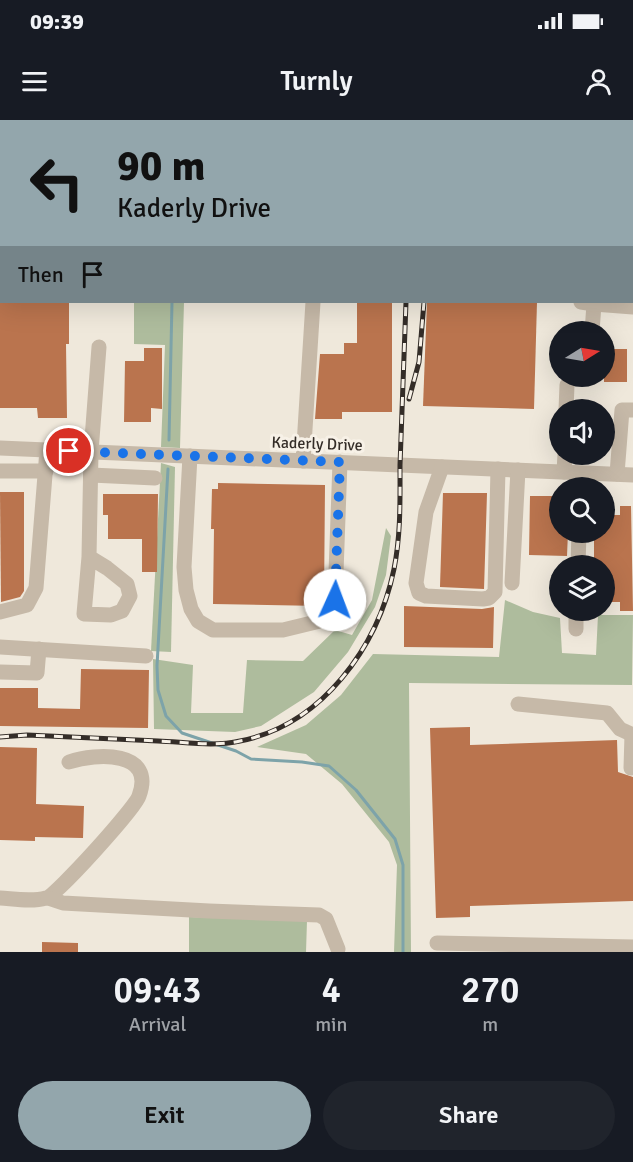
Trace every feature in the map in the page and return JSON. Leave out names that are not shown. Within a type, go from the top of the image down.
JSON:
[{"type":"street","points":[[303,461],[313,303]]},
{"type":"street","points":[[590,321],[588,303],[633,307]]},
{"type":"street","points":[[88,557],[91,452],[99,347]]},
{"type":"street","points":[[617,474],[622,410],[633,410]]},
{"type":"street","name":"Kaderly Drive","points":[[0,448],[564,472],[574,477]]},
{"type":"street","points":[[0,612],[27,605],[36,588],[47,450]]},
{"type":"street","points":[[190,456],[184,567],[186,590],[191,609],[198,621],[213,630],[284,630],[320,621],[329,613],[335,600],[340,462]]},
{"type":"street","points":[[564,465],[564,472]]},
{"type":"street","points":[[442,466],[426,512],[416,583],[419,593],[426,596],[483,599],[489,598],[495,592],[498,469]]},
{"type":"street","points":[[512,583],[518,470]]},
{"type":"street","points":[[0,471],[45,471]]},
{"type":"street","name":"Kaderly Drive","points":[[598,477],[617,474],[633,475]]},
{"type":"street","points":[[91,475],[155,478]]},
{"type":"street","points":[[576,621],[576,628]]},
{"type":"street","points":[[0,647],[146,656]]},
{"type":"street","points":[[0,672],[37,674],[39,649]]},
{"type":"street","points":[[518,704],[607,713],[620,729],[632,735],[631,768]]},
{"type":"street","points":[[48,898],[63,885],[139,797],[142,778],[136,765],[125,759],[94,756],[69,762]]},
{"type":"street","points":[[0,898],[28,900],[48,898],[63,903],[319,915],[326,919],[338,949]]},
{"type":"street","points":[[437,943],[633,947]]},
{"type":"green space","points":[[134,303],[184,303],[180,448],[161,447],[165,345],[134,344]]},
{"type":"green space","points":[[161,463],[175,467],[171,652],[151,651]]},
{"type":"green space","points":[[386,528],[391,536],[386,575],[375,607],[348,652],[314,692],[261,726],[235,732],[154,729],[153,659],[193,665],[191,713],[243,713],[247,660],[303,661],[335,630],[352,635],[372,600]]},
{"type":"green space","points":[[505,600],[533,612],[549,616],[549,621],[560,621],[562,653],[596,655],[598,621],[615,621],[615,615],[633,615],[632,685],[409,683],[411,952],[394,952],[397,865],[389,842],[342,784],[306,754],[257,747],[306,725],[341,695],[373,654],[499,657]]},
{"type":"green space","points":[[189,917],[307,921],[306,952],[189,952]]},
{"type":"building","points":[[0,303],[69,303],[69,344],[66,344],[67,418],[38,418],[37,408],[0,408]]},
{"type":"building","points":[[357,303],[392,303],[392,412],[342,412],[342,419],[315,419],[320,354],[344,354],[344,343],[357,343]]},
{"type":"building","points":[[427,303],[537,303],[534,409],[423,406]]},
{"type":"building","points":[[144,348],[162,348],[162,409],[151,408],[151,422],[124,422],[125,361],[144,361]]},
{"type":"building","points":[[615,349],[627,349],[627,382],[615,382]]},
{"type":"building","points":[[218,483],[325,485],[324,601],[321,606],[213,604],[212,489],[218,489]]},
{"type":"building","points":[[0,492],[24,492],[24,591],[20,597],[1,602]]},
{"type":"building","points":[[443,493],[487,493],[484,589],[440,587]]},
{"type":"building","points":[[103,494],[158,494],[157,572],[142,572],[142,539],[108,539],[108,515],[103,515]]},
{"type":"building","points":[[530,496],[549,496],[549,543],[568,543],[567,555],[529,555]]},
{"type":"building","points":[[620,506],[631,506],[633,611],[620,611],[620,602],[615,602],[615,555],[594,555],[594,543],[615,543],[615,515],[620,515]]},
{"type":"building","points":[[404,606],[482,609],[494,607],[493,648],[404,647]]},
{"type":"building","points":[[81,669],[149,670],[148,728],[0,726],[0,688],[38,688],[38,708],[80,709]]},
{"type":"building","points":[[470,727],[470,745],[617,740],[618,772],[633,777],[633,901],[470,906],[470,917],[436,918],[430,728]]},
{"type":"building","points":[[0,747],[37,748],[36,804],[84,806],[83,838],[35,837],[35,841],[0,840]]},
{"type":"building","points":[[42,942],[78,943],[78,952],[42,952]]},
{"type":"waterway","points":[[169,440],[172,303]]},
{"type":"waterway","points":[[168,469],[157,666],[158,690],[166,716],[182,733],[236,751],[251,759],[329,766],[356,790],[395,839],[403,865],[403,952]]},
{"type":"railway","points":[[0,737],[27,735],[199,744],[230,743],[270,732],[296,718],[321,700],[342,678],[375,627],[394,569],[400,517],[406,303]]},
{"type":"railway","points":[[409,399],[419,362],[424,303]]},
{"type":"route","points":[[69,451],[340,462],[335,600]]}]
